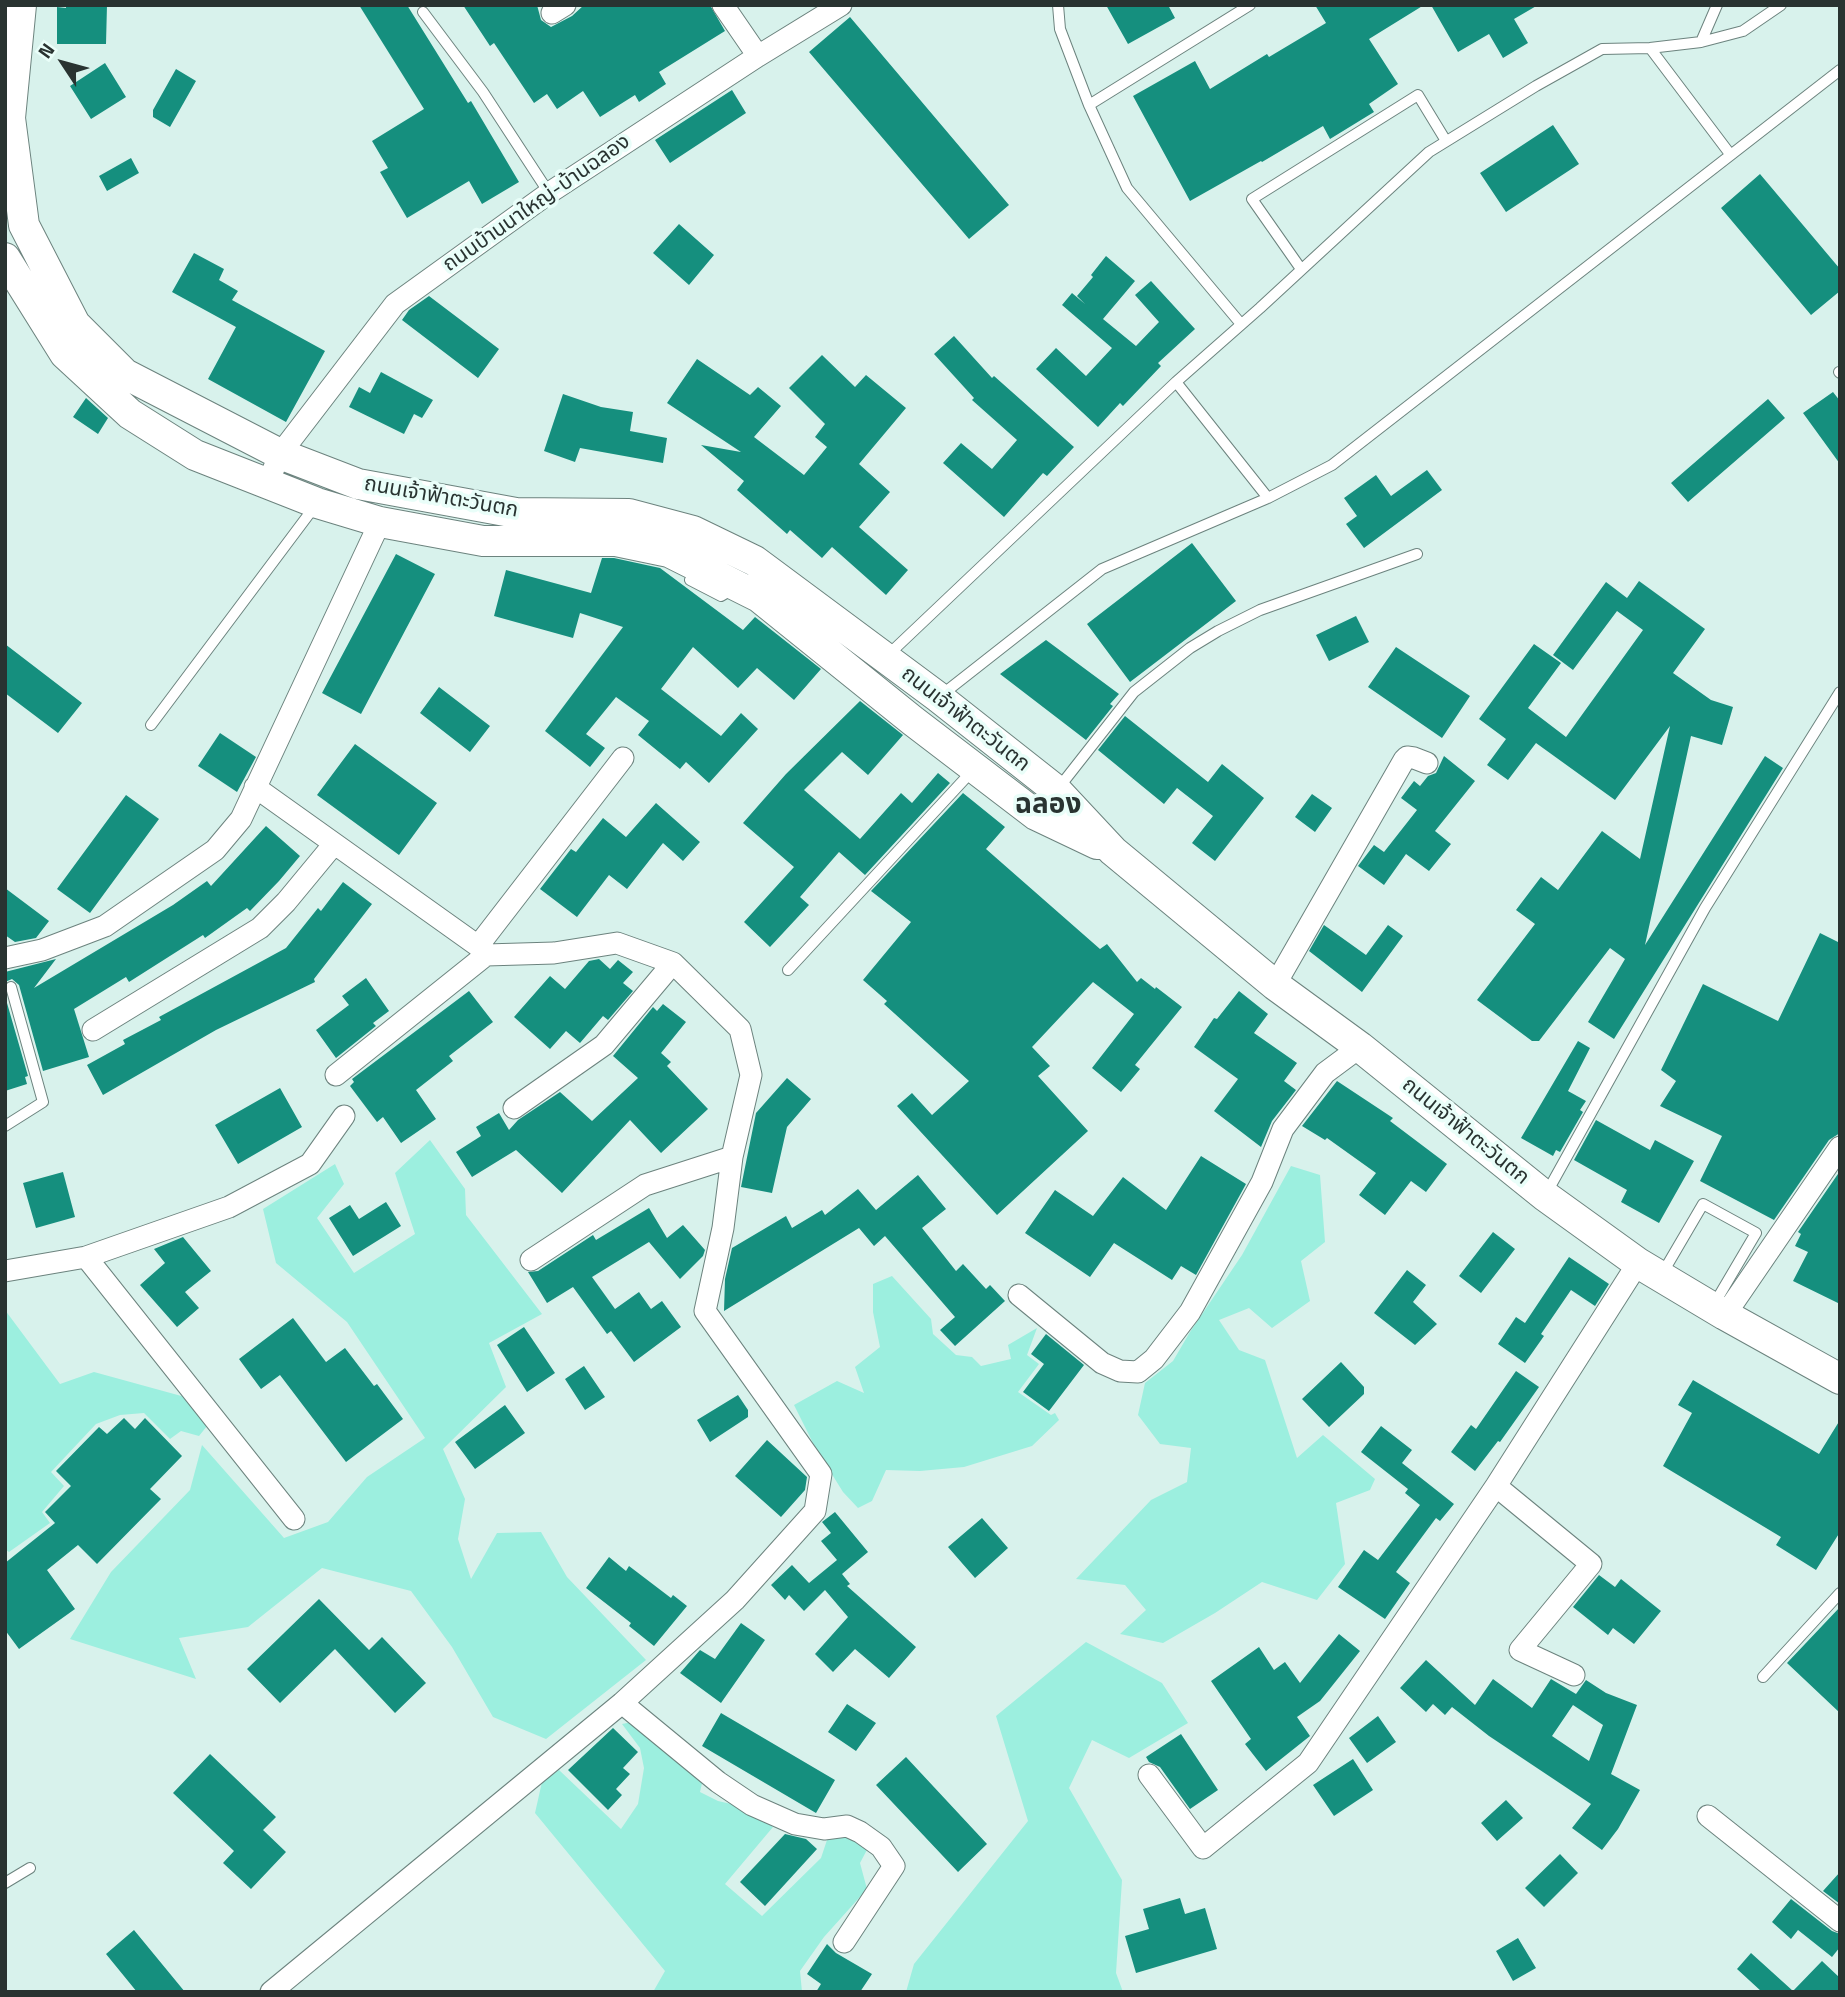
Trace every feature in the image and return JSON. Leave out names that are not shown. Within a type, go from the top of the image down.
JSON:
[{"type":"main road","name":"ถนนเจ้าฟ้าตะวันตก","points":[[21,5],[10,118],[24,225],[75,324],[125,374],[280,454],[358,484],[516,513],[629,514],[693,531],[755,561],[938,697],[1056,790],[1113,851],[1275,985],[1360,1047],[1545,1196],[1649,1270],[1840,1379]]},
{"type":"main road","name":"ถนนเจ้าฟ้าตะวันตก","points":[[5,258],[65,355],[130,414],[195,456],[317,503],[380,522],[483,541],[617,541],[669,552],[760,597],[1036,815],[1113,851]]},
{"type":"main road","points":[[863,679],[885,658]]},
{"type":"main road","points":[[914,721],[938,697]]},
{"type":"street","points":[[723,5],[758,55]]},
{"type":"street","name":"ถนนบ้านนาใหญ่-บ้านฉลอง","points":[[268,482],[280,454],[395,303],[549,193],[832,7]]},
{"type":"street","points":[[5,958],[42,950],[105,926],[215,850],[241,819],[380,522]]},
{"type":"street","points":[[1275,985],[1404,760],[1407,757],[1414,758],[1427,764]]},
{"type":"street","points":[[336,1075],[482,951],[623,758]]},
{"type":"street","points":[[255,787],[482,951],[554,953],[617,943],[673,963],[740,1028],[751,1075],[732,1157],[723,1228],[705,1311],[821,1474],[815,1511],[735,1600],[622,1703],[271,1992]]},
{"type":"street","points":[[93,1030],[260,928],[286,902],[334,844]]},
{"type":"street","points":[[514,1108],[604,1045],[673,963]]},
{"type":"street","points":[[1019,1295],[1102,1363],[1120,1371],[1138,1372],[1154,1359],[1190,1312],[1262,1182],[1283,1129],[1325,1073],[1360,1047]]},
{"type":"street","points":[[5,1270],[86,1257],[229,1207],[310,1164],[344,1116]]},
{"type":"street","points":[[1718,1311],[1840,1147]]},
{"type":"street","points":[[531,1260],[645,1185],[732,1157]]},
{"type":"street","points":[[86,1257],[293,1519]]},
{"type":"street","points":[[1149,1775],[1203,1848],[1308,1763],[1496,1486],[1649,1270]]},
{"type":"street","points":[[1496,1486],[1591,1564],[1520,1650],[1574,1675]]},
{"type":"street","points":[[622,1703],[718,1782],[752,1805],[795,1824],[824,1829],[847,1826],[881,1847],[894,1866],[844,1942]]},
{"type":"street","points":[[1708,1816],[1840,1921]]},
{"type":"lane","points":[[1058,5],[1060,29],[1089,105],[1126,188],[1241,324]]},
{"type":"lane","points":[[1089,105],[1250,5]]},
{"type":"lane","points":[[1702,42],[1717,5]]},
{"type":"lane","points":[[885,658],[1176,382],[1429,152],[1602,49],[1650,48],[1702,42],[1743,31],[1781,5]]},
{"type":"lane","points":[[423,12],[482,92],[549,193]]},
{"type":"lane","points":[[1650,48],[1730,154]]},
{"type":"lane","points":[[938,697],[1102,569],[1268,498],[1332,465],[1840,70]]},
{"type":"lane","points":[[1301,269],[1252,199],[1419,95],[1446,141]]},
{"type":"lane","points":[[1176,382],[1268,498]]},
{"type":"lane","points":[[150,725],[317,503]]},
{"type":"lane","points":[[1056,790],[1134,692],[1191,648],[1260,610],[1417,554]]},
{"type":"lane","points":[[690,580],[721,596],[739,586]]},
{"type":"lane","points":[[1545,1196],[1705,908],[1840,692]]},
{"type":"lane","points":[[788,970],[975,768]]},
{"type":"lane","points":[[5,1126],[43,1102],[11,987]]},
{"type":"lane","points":[[1649,1270],[1703,1204],[1756,1234],[1718,1311]]},
{"type":"lane","points":[[1763,1676],[1840,1594]]},
{"type":"lane","points":[[5,1883],[30,1868]]},
{"type":"green space","points":[[430,1140],[465,1189],[466,1215],[542,1314],[489,1343],[506,1387],[443,1449],[465,1499],[458,1539],[471,1579],[497,1533],[541,1532],[567,1577],[646,1660],[546,1739],[493,1717],[452,1647],[411,1591],[322,1568],[248,1627],[179,1638],[196,1679],[70,1639],[111,1572],[190,1490],[202,1445],[284,1538],[328,1522],[367,1477],[425,1438],[347,1322],[276,1263],[263,1209],[335,1164],[344,1184],[317,1218],[354,1273],[415,1234],[395,1173]]},
{"type":"green space","points":[[1291,1166],[1320,1175],[1325,1242],[1301,1261],[1310,1301],[1272,1328],[1249,1308],[1219,1320],[1239,1350],[1265,1360],[1297,1458],[1323,1435],[1375,1479],[1370,1490],[1336,1503],[1345,1564],[1317,1600],[1262,1582],[1163,1643],[1120,1634],[1146,1610],[1125,1585],[1076,1579],[1151,1500],[1187,1482],[1191,1448],[1160,1444],[1138,1415],[1145,1383],[1173,1361],[1242,1255]]},
{"type":"green space","points":[[892,1276],[931,1319],[933,1334],[956,1355],[972,1357],[981,1366],[1011,1359],[1008,1345],[1037,1328],[1027,1355],[1039,1364],[1018,1392],[1051,1415],[1055,1413],[1059,1420],[1032,1446],[964,1467],[920,1471],[886,1470],[872,1501],[858,1508],[843,1492],[815,1447],[794,1405],[837,1381],[864,1393],[855,1367],[880,1347],[873,1312],[873,1284]]},
{"type":"green space","points":[[5,1310],[60,1384],[94,1372],[185,1397],[207,1426],[199,1436],[181,1431],[170,1439],[144,1413],[120,1415],[96,1424],[51,1472],[64,1486],[42,1512],[50,1523],[9,1552],[5,1549]]},
{"type":"green space","points":[[1086,1642],[1162,1683],[1188,1723],[1129,1758],[1092,1740],[1069,1788],[1122,1880],[1116,1973],[1123,1992],[906,1992],[914,1964],[1028,1821],[996,1716]]},
{"type":"green space","points":[[632,1722],[703,1779],[700,1792],[718,1801],[740,1806],[773,1827],[725,1884],[762,1916],[821,1858],[827,1840],[844,1835],[869,1846],[860,1863],[867,1889],[824,1937],[800,1971],[802,1992],[653,1992],[665,1971],[535,1813],[542,1782],[559,1770],[621,1829],[638,1804],[644,1768],[640,1748],[622,1724]]},
{"type":"building","points":[[66,5],[107,5],[106,44],[57,44],[57,7],[66,8]]},
{"type":"building","points":[[359,5],[407,5],[468,103],[471,101],[519,182],[482,204],[469,181],[407,218],[380,172],[388,168],[372,141],[424,109]]},
{"type":"building","points":[[463,5],[537,5],[541,20],[551,27],[572,16],[584,5],[710,5],[725,31],[659,72],[666,84],[639,102],[635,95],[600,117],[583,91],[557,109],[547,94],[534,103],[494,43],[490,46]]},
{"type":"building","points":[[1106,5],[1168,5],[1175,18],[1128,44]]},
{"type":"building","points":[[1315,5],[1424,5],[1369,39],[1398,84],[1369,104],[1374,112],[1330,139],[1323,126],[1190,201],[1133,96],[1195,61],[1210,89],[1267,54],[1269,57],[1326,23]]},
{"type":"building","points":[[1431,5],[1538,5],[1514,19],[1528,43],[1503,58],[1489,34],[1458,52]]},
{"type":"building","points":[[850,17],[1009,205],[969,239],[809,52]]},
{"type":"building","points":[[105,63],[126,97],[91,119],[70,86]]},
{"type":"building","points":[[176,69],[196,81],[170,127],[153,117],[153,110]]},
{"type":"building","points":[[732,90],[746,113],[670,163],[655,140]]},
{"type":"building","points":[[1553,125],[1579,164],[1506,212],[1480,173]]},
{"type":"building","points":[[131,158],[139,173],[107,191],[99,176]]},
{"type":"building","points":[[1760,174],[1840,269],[1840,291],[1811,315],[1721,208]]},
{"type":"building","points":[[679,224],[714,255],[689,285],[653,253]]},
{"type":"building","points":[[194,253],[224,269],[219,280],[238,291],[232,300],[325,351],[286,422],[208,379],[236,327],[172,292]]},
{"type":"building","points":[[1106,256],[1135,281],[1103,319],[1136,346],[1159,322],[1135,295],[1151,281],[1195,329],[1158,363],[1161,366],[1123,406],[1120,403],[1098,427],[1036,369],[1056,348],[1086,376],[1112,348],[1062,305],[1072,293],[1085,304],[1077,296]]},
{"type":"building","points":[[429,296],[499,349],[478,378],[402,320],[409,310]]},
{"type":"building","points":[[954,336],[992,378],[994,376],[1074,447],[1047,476],[1043,473],[1004,517],[943,463],[961,443],[992,469],[1017,440],[972,400],[974,398],[934,354]]},
{"type":"building","points":[[822,355],[855,387],[866,375],[906,408],[859,464],[890,492],[859,527],[908,570],[886,595],[832,547],[822,558],[790,530],[787,534],[737,490],[744,481],[701,445],[741,452],[667,403],[697,359],[750,395],[758,387],[781,406],[754,437],[804,475],[827,447],[815,437],[825,424],[789,388]]},
{"type":"building","points":[[381,372],[433,400],[422,418],[414,414],[404,434],[349,407],[359,387],[370,393]]},
{"type":"building","points":[[1833,392],[1840,401],[1840,464],[1803,413]]},
{"type":"building","points":[[563,394],[601,407],[633,412],[630,431],[667,438],[663,463],[580,448],[575,462],[544,451]]},
{"type":"building","points":[[86,398],[108,418],[98,434],[73,417]]},
{"type":"building","points":[[1768,399],[1785,418],[1688,502],[1671,483]]},
{"type":"building","points":[[1427,470],[1442,490],[1364,548],[1346,524],[1357,516],[1344,498],[1376,475],[1391,496]]},
{"type":"building","points":[[1192,543],[1236,601],[1130,682],[1087,624]]},
{"type":"building","points":[[396,554],[435,574],[361,714],[322,693]]},
{"type":"building","points":[[602,558],[660,568],[743,630],[755,617],[821,669],[794,700],[757,668],[738,688],[693,647],[661,689],[721,736],[741,713],[758,729],[709,783],[686,762],[680,769],[638,735],[649,721],[616,697],[586,734],[605,748],[590,767],[545,731],[623,627],[580,613],[573,638],[494,616],[506,570],[591,593]]},
{"type":"building","points":[[1639,581],[1705,629],[1673,673],[1711,700],[1733,707],[1722,745],[1691,736],[1645,945],[1765,756],[1783,768],[1614,1039],[1588,1022],[1625,959],[1610,948],[1539,1041],[1532,1041],[1477,1000],[1535,924],[1516,910],[1541,877],[1558,890],[1602,831],[1640,859],[1670,726],[1615,800],[1536,743],[1508,780],[1487,765],[1506,739],[1479,719],[1534,644],[1561,663],[1528,708],[1566,737],[1643,630],[1617,611],[1573,670],[1553,655],[1606,582],[1627,598]]},
{"type":"building","points":[[1356,616],[1369,642],[1329,661],[1316,635]]},
{"type":"building","points":[[1046,640],[1119,694],[1110,704],[1113,706],[1086,740],[1000,674]]},
{"type":"building","points":[[5,644],[82,703],[58,733],[5,693]]},
{"type":"building","points":[[1396,647],[1470,696],[1442,738],[1368,687]]},
{"type":"building","points":[[439,687],[490,726],[470,752],[420,713]]},
{"type":"building","points":[[860,701],[903,735],[868,775],[842,752],[804,790],[860,839],[901,793],[912,803],[938,773],[950,783],[865,875],[839,852],[800,897],[809,905],[770,947],[744,922],[794,867],[743,823],[786,774]]},
{"type":"building","points":[[1125,716],[1208,782],[1222,764],[1264,798],[1215,861],[1192,843],[1213,816],[1177,788],[1164,804],[1098,750]]},
{"type":"building","points":[[220,733],[256,757],[237,792],[198,766]]},
{"type":"building","points":[[355,744],[437,803],[399,855],[317,795]]},
{"type":"building","points":[[1444,756],[1475,781],[1435,831],[1451,844],[1429,871],[1406,854],[1384,885],[1358,866],[1374,845],[1384,852],[1417,810],[1401,798],[1414,781],[1420,786],[1428,776],[1436,773]]},
{"type":"building","points":[[963,793],[1005,827],[986,849],[1100,949],[1107,944],[1137,982],[1141,978],[1182,1007],[1135,1065],[1140,1069],[1121,1092],[1092,1068],[1134,1014],[1093,982],[1032,1047],[1050,1066],[1038,1076],[1088,1131],[997,1215],[897,1106],[912,1093],[932,1115],[969,1081],[884,1004],[887,1001],[863,980],[911,922],[871,891]]},
{"type":"building","points":[[1312,794],[1332,808],[1315,832],[1295,817]]},
{"type":"building","points":[[126,795],[159,819],[90,913],[57,889]]},
{"type":"building","points":[[656,803],[700,842],[683,861],[663,843],[627,889],[609,875],[577,917],[540,889],[571,849],[576,852],[603,818],[626,837]]},
{"type":"building","points":[[266,826],[300,856],[279,881],[250,911],[247,908],[205,938],[203,935],[129,982],[126,977],[74,1009],[89,1057],[43,1071],[19,985],[12,979],[5,982],[5,972],[56,959],[34,988],[173,905],[207,881],[211,886]]},
{"type":"building","points":[[343,882],[372,904],[314,979],[315,982],[216,1030],[103,1095],[87,1065],[125,1044],[123,1040],[161,1020],[159,1017],[286,948],[318,908],[321,911]]},
{"type":"building","points":[[5,888],[49,921],[36,938],[15,942],[5,935]]},
{"type":"building","points":[[1324,925],[1366,955],[1388,925],[1403,936],[1362,992],[1309,951]]},
{"type":"building","points":[[1820,933],[1840,943],[1840,1133],[1829,1140],[1774,1220],[1700,1181],[1722,1136],[1660,1106],[1676,1081],[1661,1070],[1703,984],[1778,1021]]},
{"type":"building","points":[[599,959],[610,969],[618,960],[633,972],[623,983],[633,991],[608,1020],[603,1016],[580,1043],[566,1031],[550,1049],[514,1017],[550,976],[565,989],[589,961]]},
{"type":"building","points":[[366,978],[389,1011],[373,1023],[376,1026],[336,1058],[316,1030],[349,1005],[342,996]]},
{"type":"building","points":[[469,991],[493,1022],[449,1056],[453,1061],[416,1090],[436,1119],[401,1143],[383,1117],[377,1122],[350,1086],[354,1082],[352,1079]]},
{"type":"building","points":[[1239,991],[1268,1014],[1254,1033],[1297,1063],[1284,1081],[1296,1090],[1272,1121],[1261,1147],[1214,1111],[1238,1079],[1194,1047],[1214,1018],[1217,1019]]},
{"type":"building","points":[[5,996],[28,1076],[25,1077],[27,1084],[5,1091]]},
{"type":"building","points":[[663,1004],[686,1022],[661,1053],[671,1062],[667,1066],[708,1109],[661,1153],[630,1120],[562,1193],[516,1150],[472,1177],[456,1152],[481,1136],[476,1127],[499,1113],[509,1130],[518,1120],[560,1092],[592,1121],[638,1078],[613,1056],[653,1007],[657,1011]]},
{"type":"building","points":[[1578,1041],[1590,1048],[1568,1091],[1586,1101],[1580,1110],[1583,1112],[1560,1152],[1556,1150],[1553,1156],[1521,1138]]},
{"type":"building","points":[[787,1078],[811,1099],[787,1127],[772,1193],[741,1187],[756,1113]]},
{"type":"building","points":[[1337,1081],[1393,1118],[1390,1121],[1447,1164],[1426,1192],[1411,1181],[1385,1215],[1359,1195],[1376,1173],[1327,1138],[1325,1140],[1302,1126]]},
{"type":"building","points":[[280,1088],[302,1127],[238,1164],[215,1125]]},
{"type":"building","points":[[1596,1120],[1650,1150],[1655,1140],[1694,1161],[1659,1223],[1621,1202],[1627,1190],[1574,1160]]},
{"type":"building","points":[[1201,1156],[1246,1184],[1196,1275],[1181,1266],[1172,1280],[1114,1243],[1090,1277],[1025,1233],[1055,1190],[1093,1216],[1123,1177],[1166,1210]]},
{"type":"building","points":[[1840,1171],[1840,1304],[1793,1281],[1808,1252],[1795,1246],[1801,1234],[1798,1232]]},
{"type":"building","points":[[63,1172],[75,1217],[36,1228],[23,1183]]},
{"type":"building","points":[[918,1175],[946,1209],[922,1228],[956,1271],[963,1264],[986,1289],[990,1285],[1005,1301],[955,1346],[940,1330],[955,1317],[885,1236],[874,1246],[859,1228],[724,1311],[725,1279],[732,1248],[786,1216],[792,1228],[822,1210],[825,1215],[858,1189],[876,1210]]},
{"type":"building","points":[[386,1202],[401,1226],[353,1256],[329,1218],[350,1205],[359,1219]]},
{"type":"building","points":[[649,1208],[667,1238],[683,1225],[705,1250],[703,1256],[680,1279],[649,1242],[592,1277],[615,1309],[639,1292],[651,1309],[662,1301],[681,1327],[634,1362],[611,1331],[607,1334],[573,1287],[547,1303],[528,1272],[538,1271],[593,1235],[596,1240]]},
{"type":"building","points":[[1493,1232],[1515,1249],[1481,1293],[1459,1276]]},
{"type":"building","points":[[183,1237],[211,1271],[185,1292],[199,1308],[177,1327],[140,1285],[165,1263],[154,1249]]},
{"type":"building","points":[[1569,1257],[1609,1284],[1595,1306],[1571,1290],[1525,1363],[1498,1344],[1516,1317],[1525,1323]]},
{"type":"building","points":[[1407,1270],[1426,1285],[1413,1302],[1437,1324],[1415,1345],[1374,1313]]},
{"type":"building","points":[[293,1318],[326,1362],[345,1348],[403,1419],[346,1462],[280,1375],[261,1389],[239,1359]]},
{"type":"building","points":[[524,1327],[555,1373],[527,1392],[497,1345]]},
{"type":"building","points":[[1046,1334],[1084,1365],[1049,1411],[1023,1392],[1044,1364],[1031,1354]]},
{"type":"building","points":[[1341,1362],[1364,1387],[1364,1394],[1329,1427],[1302,1399]]},
{"type":"building","points":[[584,1366],[605,1397],[585,1410],[565,1379]]},
{"type":"building","points":[[1516,1371],[1539,1387],[1500,1442],[1498,1441],[1475,1471],[1451,1452],[1471,1425],[1476,1429]]},
{"type":"building","points":[[1693,1380],[1819,1454],[1840,1420],[1840,1532],[1816,1570],[1776,1545],[1781,1537],[1663,1466],[1692,1413],[1678,1405]]},
{"type":"building","points":[[738,1395],[748,1410],[748,1417],[710,1442],[697,1420]]},
{"type":"building","points":[[505,1405],[525,1433],[475,1469],[455,1442]]},
{"type":"building","points":[[124,1418],[135,1429],[145,1418],[182,1456],[150,1489],[161,1499],[97,1564],[78,1545],[47,1570],[75,1609],[19,1649],[5,1630],[5,1563],[55,1523],[45,1512],[71,1486],[56,1471],[99,1427],[107,1434]]},
{"type":"building","points":[[1381,1426],[1412,1450],[1402,1463],[1454,1504],[1440,1521],[1436,1518],[1396,1572],[1410,1583],[1385,1619],[1338,1587],[1364,1550],[1378,1560],[1420,1505],[1405,1493],[1408,1489],[1361,1452]]},
{"type":"building","points":[[767,1440],[807,1477],[805,1490],[781,1517],[735,1476]]},
{"type":"building","points":[[835,1512],[868,1552],[842,1574],[850,1584],[847,1586],[916,1647],[889,1678],[855,1649],[833,1672],[815,1654],[848,1617],[825,1590],[804,1611],[789,1595],[785,1600],[771,1585],[792,1565],[809,1583],[837,1560],[821,1541],[831,1533],[822,1522]]},
{"type":"building","points":[[982,1518],[1008,1548],[975,1578],[948,1547]]},
{"type":"building","points":[[609,1557],[626,1571],[629,1566],[671,1598],[673,1595],[687,1606],[654,1646],[629,1626],[631,1623],[586,1588]]},
{"type":"building","points":[[1599,1575],[1615,1587],[1621,1579],[1661,1611],[1634,1644],[1613,1628],[1608,1635],[1573,1607]]},
{"type":"building","points":[[319,1599],[369,1650],[382,1637],[426,1683],[395,1713],[335,1649],[280,1703],[247,1669]]},
{"type":"building","points":[[1840,1607],[1840,1713],[1787,1663]]},
{"type":"building","points":[[741,1623],[765,1640],[721,1703],[680,1673],[700,1650],[715,1659]]},
{"type":"building","points":[[1339,1634],[1360,1651],[1320,1701],[1297,1717],[1310,1736],[1266,1771],[1245,1744],[1251,1739],[1211,1681],[1259,1647],[1274,1670],[1285,1662],[1300,1683]]},
{"type":"building","points":[[1426,1660],[1475,1705],[1493,1679],[1532,1708],[1551,1679],[1576,1694],[1586,1680],[1606,1693],[1637,1705],[1611,1774],[1640,1790],[1618,1829],[1602,1850],[1572,1828],[1591,1804],[1489,1736],[1452,1707],[1445,1715],[1433,1704],[1426,1712],[1400,1688]],"holes":[[[1573,1705],[1603,1725],[1589,1761],[1552,1736]]]},
{"type":"building","points":[[847,1704],[876,1723],[856,1751],[828,1732]]},
{"type":"building","points":[[721,1713],[835,1780],[816,1813],[702,1746]]},
{"type":"building","points":[[1378,1716],[1396,1742],[1367,1763],[1349,1738]]},
{"type":"building","points":[[613,1728],[638,1752],[623,1768],[630,1774],[616,1789],[622,1795],[608,1810],[568,1770]]},
{"type":"building","points":[[1181,1734],[1218,1790],[1190,1809],[1160,1767],[1149,1762],[1146,1757]]},
{"type":"building","points":[[210,1754],[276,1817],[263,1830],[286,1852],[251,1889],[223,1863],[234,1851],[173,1793]]},
{"type":"building","points":[[906,1757],[987,1844],[958,1872],[876,1785]]},
{"type":"building","points":[[1353,1759],[1373,1790],[1334,1816],[1313,1785]]},
{"type":"building","points":[[1506,1800],[1523,1818],[1497,1841],[1481,1823]]},
{"type":"building","points":[[785,1834],[806,1839],[817,1849],[765,1906],[740,1882]]},
{"type":"building","points":[[1560,1854],[1578,1873],[1544,1907],[1525,1888]]},
{"type":"building","points":[[1840,1872],[1840,1904],[1823,1891]]},
{"type":"building","points":[[1180,1898],[1185,1914],[1205,1908],[1217,1949],[1136,1973],[1125,1936],[1149,1929],[1143,1909]]},
{"type":"building","points":[[1791,1899],[1832,1931],[1840,1934],[1840,1947],[1832,1957],[1798,1930],[1791,1939],[1772,1922]]},
{"type":"building","points":[[134,1930],[185,1992],[137,1992],[106,1954]]},
{"type":"building","points":[[1518,1938],[1536,1968],[1513,1981],[1496,1951]]},
{"type":"building","points":[[827,1944],[836,1953],[872,1974],[860,1992],[816,1992],[821,1984],[807,1974]]},
{"type":"building","points":[[1751,1953],[1793,1991],[1822,1961],[1840,1978],[1840,1992],[1762,1992],[1737,1969]]},
{"type":"district","name":"ฉลอง","points":[[1048,806]]}]
